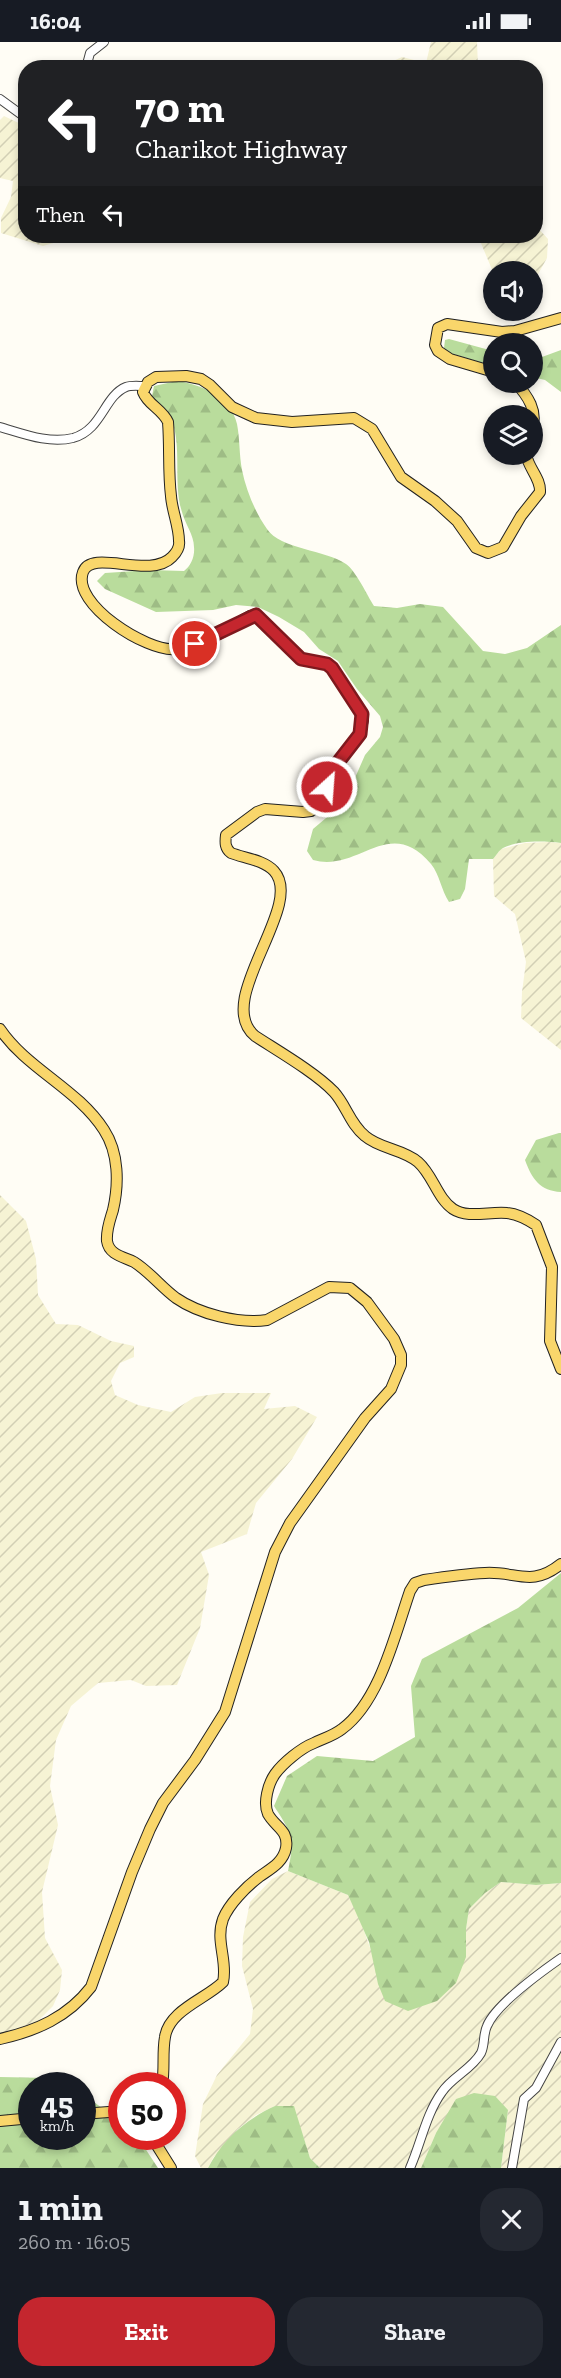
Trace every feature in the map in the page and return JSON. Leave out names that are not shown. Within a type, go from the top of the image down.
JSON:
[{"type":"main road","points":[[483,369],[443,356],[435,345],[438,328],[447,324],[509,331],[536,327],[561,318]]},
{"type":"main road","points":[[530,465],[540,492],[520,516],[503,547],[488,553],[476,548],[464,530],[445,510],[401,477],[372,429],[364,423],[354,418],[292,422],[256,418],[232,407],[201,379],[186,376],[156,377],[144,386],[145,397],[160,409],[168,422],[171,495],[178,535],[178,550],[171,559],[145,566],[92,562],[86,567],[81,579],[88,600],[134,637],[161,649],[182,648],[207,639],[256,615],[301,659],[327,664],[332,668],[362,714],[360,734],[339,761],[318,806],[311,811],[303,812],[265,809],[257,812],[226,835],[225,842],[231,853],[260,863],[274,871],[281,892],[275,917],[245,997],[242,1013],[244,1021],[248,1030],[255,1036],[332,1090],[350,1120],[364,1136],[419,1162],[430,1174],[450,1207],[467,1214],[505,1212],[536,1225],[552,1267],[549,1329],[552,1351],[561,1369]]},
{"type":"main road","points":[[0,1029],[30,1061],[86,1108],[105,1132],[113,1149],[116,1170],[115,1199],[107,1233],[108,1245],[112,1251],[135,1263],[178,1299],[208,1312],[234,1318],[267,1320],[329,1287],[350,1288],[363,1297],[374,1311],[399,1346],[402,1360],[391,1389],[352,1437],[290,1523],[280,1542],[263,1588],[225,1712],[195,1760],[163,1803],[150,1829],[132,1872],[91,1987],[83,1997],[55,2020],[36,2029],[0,2039]]},
{"type":"main road","points":[[163,2072],[167,2030],[173,2020],[223,1982],[225,1967],[220,1945],[223,1919],[242,1893],[258,1877],[273,1868],[283,1857],[286,1849],[287,1838],[266,1808],[271,1782],[280,1769],[305,1747],[338,1733],[356,1714],[382,1672],[410,1591],[415,1583],[484,1573],[521,1578],[542,1576],[561,1564]]},
{"type":"main road","points":[[0,2121],[18,2119]]},
{"type":"main road","points":[[160,2150],[171,2168]]},
{"type":"street","points":[[88,60],[90,53],[104,42]]},
{"type":"street","points":[[0,99],[18,112]]},
{"type":"street","points":[[0,427],[47,440],[72,438],[84,434],[103,415],[119,391],[128,386],[144,386]]},
{"type":"street","points":[[410,2168],[435,2104],[443,2090],[464,2072],[481,2052],[487,2024],[497,2010],[533,1978],[561,1958]]},
{"type":"street","points":[[512,2168],[524,2099],[536,2088],[561,2042]]},
{"type":"shaded area","points":[[431,42],[477,42],[478,60],[427,60]]},
{"type":"shaded area","points":[[402,57],[414,60],[395,60]]},
{"type":"shaded area","points":[[4,116],[18,123],[18,238],[1,233],[1,218],[11,197],[13,181],[0,178],[0,120]]},
{"type":"shaded area","points":[[543,234],[548,239],[547,258],[543,265],[543,261],[488,261],[481,243],[543,243]]},
{"type":"shaded area","points":[[33,243],[53,243],[43,246]]},
{"type":"shaded area","points":[[525,843],[561,843],[561,1050],[521,1018],[526,962],[515,914],[494,896],[493,859],[501,849]]},
{"type":"shaded area","points":[[0,1195],[26,1221],[36,1259],[38,1295],[56,1324],[78,1325],[111,1341],[134,1346],[134,1357],[120,1363],[111,1381],[115,1395],[138,1405],[171,1412],[195,1397],[222,1393],[271,1393],[264,1409],[295,1406],[317,1417],[292,1459],[256,1503],[247,1534],[201,1552],[209,1575],[200,1628],[177,1685],[146,1686],[131,1680],[98,1683],[71,1706],[56,1740],[50,1786],[58,1825],[42,1892],[45,1938],[62,1970],[60,1990],[53,2006],[37,2022],[0,2034]]},
{"type":"shaded area","points":[[288,1871],[348,1895],[360,1919],[375,1962],[466,1957],[469,1909],[485,1893],[501,1882],[536,1885],[561,1883],[561,2168],[501,2168],[508,2110],[436,2133],[421,2168],[320,2168],[310,2158],[293,2106],[275,2106],[256,2115],[238,2129],[213,2158],[208,2168],[201,2168],[195,2156],[203,2104],[217,2075],[250,2034],[253,2009],[242,1966],[243,1937],[250,1902],[272,1879]]},
{"type":"green space","points":[[449,339],[483,348],[483,363],[450,353],[444,348],[445,340]]},
{"type":"green space","points":[[561,350],[561,392],[543,380],[543,357]]},
{"type":"green space","points":[[177,381],[205,389],[221,399],[234,415],[246,485],[255,508],[273,536],[346,564],[357,577],[374,606],[397,608],[420,604],[443,607],[483,651],[505,654],[527,648],[561,625],[561,843],[524,842],[509,845],[493,859],[469,859],[465,889],[460,899],[449,902],[431,864],[416,850],[401,844],[387,844],[330,862],[313,860],[307,851],[313,829],[339,807],[365,755],[380,737],[383,727],[380,716],[357,689],[338,661],[319,649],[304,632],[258,607],[236,605],[213,610],[156,612],[105,589],[97,581],[105,573],[150,570],[184,571],[192,560],[194,543],[179,501],[175,431],[170,417],[152,396],[154,386]]},
{"type":"green space","points":[[561,1133],[561,1192],[548,1189],[538,1183],[525,1160],[536,1140]]},
{"type":"green space","points":[[561,1573],[561,1883],[536,1885],[501,1882],[485,1893],[469,1909],[466,1957],[456,1983],[437,2001],[408,2011],[385,2001],[378,1984],[369,1942],[348,1895],[288,1871],[290,1836],[274,1806],[287,1776],[317,1756],[373,1761],[415,1737],[411,1686],[422,1659],[518,1608]]},
{"type":"green space","points":[[0,2077],[18,2077],[18,2150],[96,2150],[96,2104],[108,2112],[108,2150],[146,2150],[158,2168],[0,2168]]},
{"type":"green space","points":[[474,2093],[495,2096],[508,2110],[501,2168],[421,2168],[436,2133],[456,2099]]},
{"type":"green space","points":[[275,2106],[294,2106],[310,2158],[320,2168],[208,2168],[220,2148],[236,2131],[254,2117]]},
{"type":"route","points":[[195,644],[256,615],[301,659],[327,664],[332,668],[362,714],[363,720],[360,734],[339,761],[327,787]]}]
